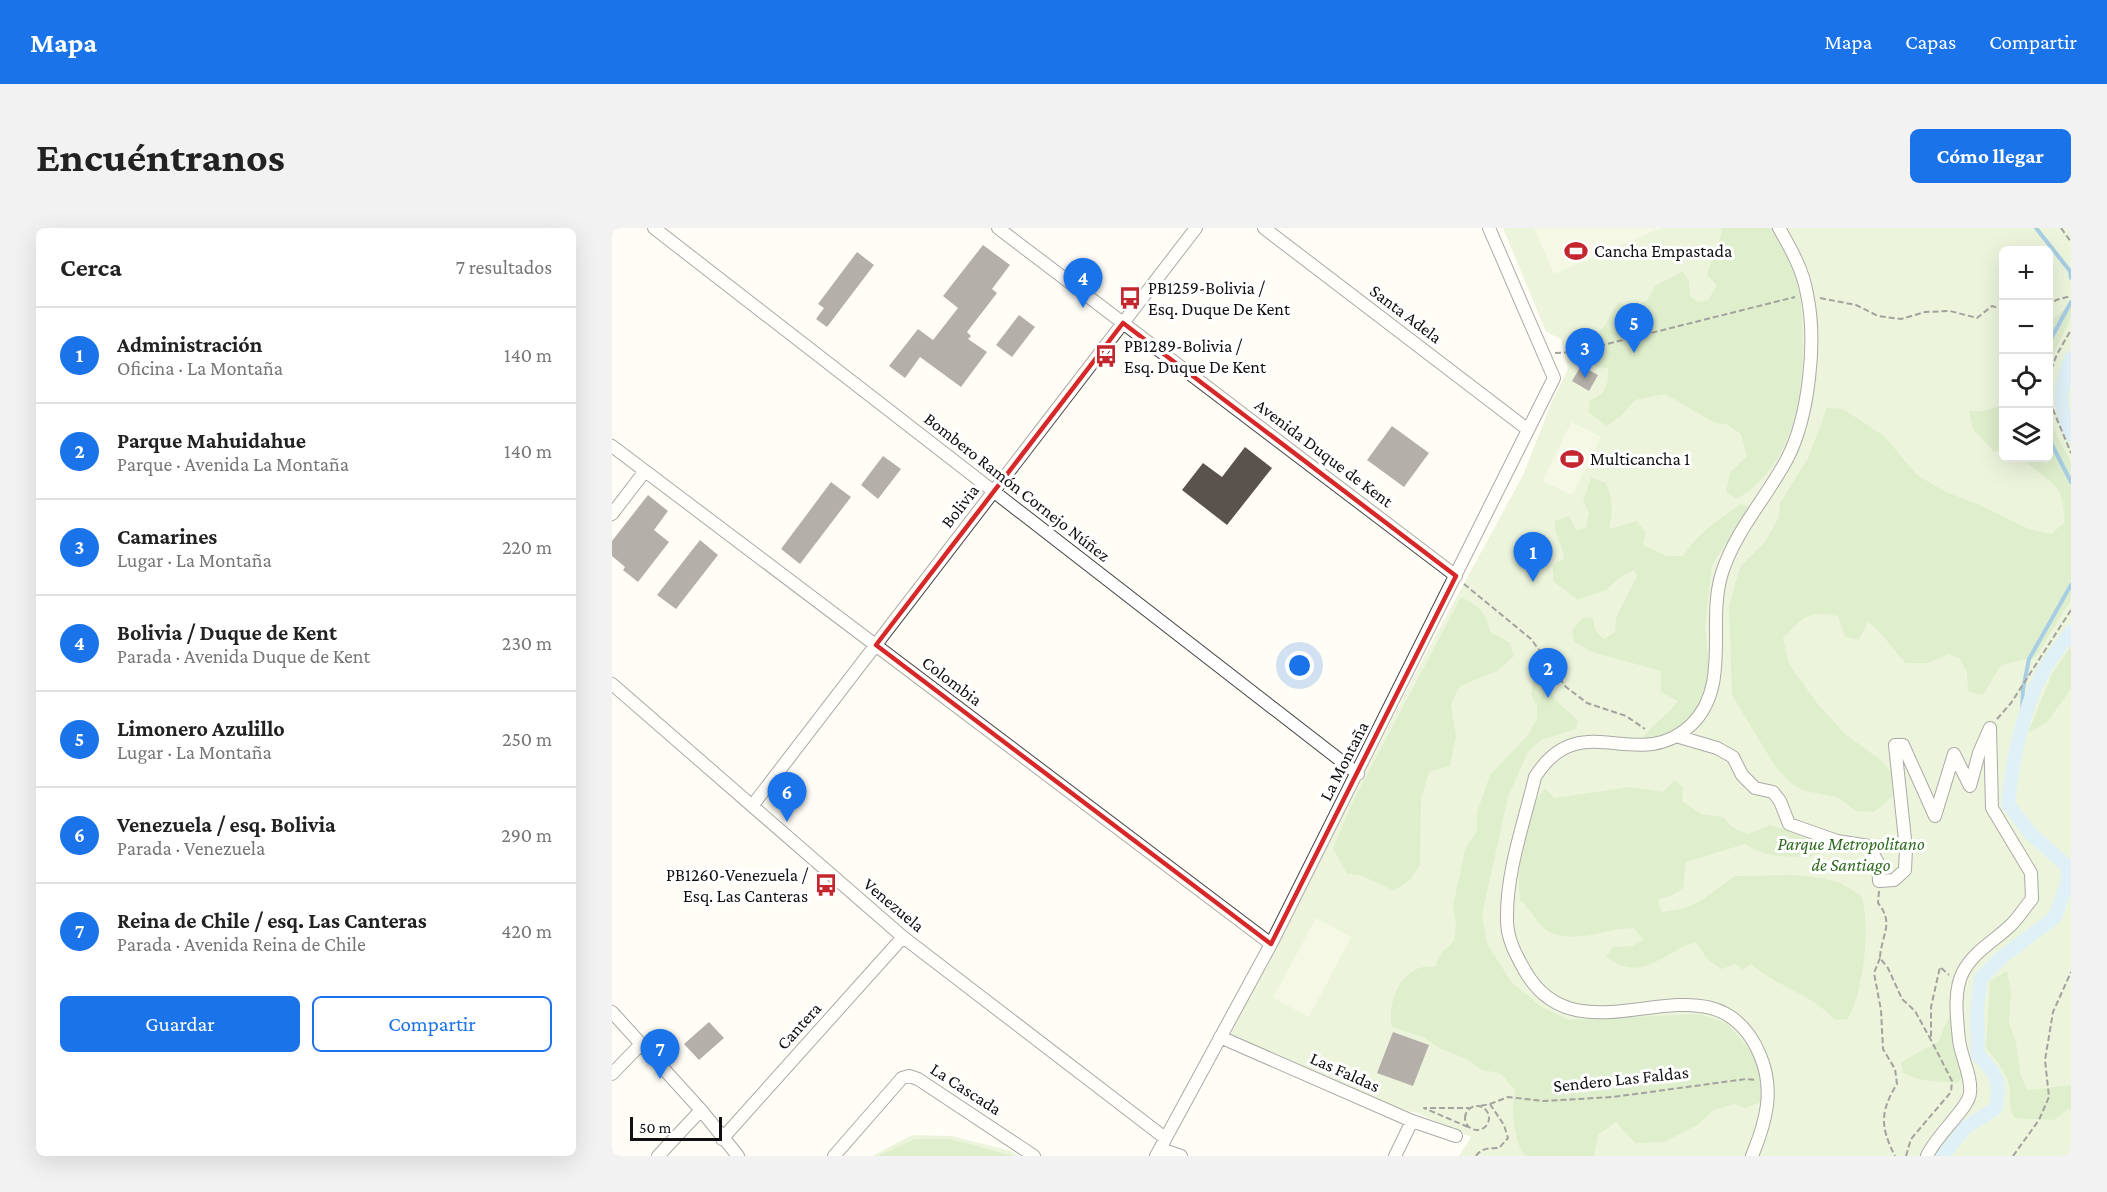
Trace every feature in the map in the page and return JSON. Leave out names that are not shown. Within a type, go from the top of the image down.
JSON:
[{"type":"street","name":"Bombero Ramón Cornejo Núñez","points":[[654,228],[1358,774]]},
{"type":"street","name":"Avenida Duque de Kent","points":[[998,228],[1456,576]]},
{"type":"street","name":"Bolivia","points":[[752,807],[1196,228]]},
{"type":"street","name":"Santa Adela","points":[[1263,228],[1527,429]]},
{"type":"street","points":[[1489,228],[1543,353]]},
{"type":"street","points":[[1752,1156],[1766,1117],[1769,1082],[1756,1046],[1737,1022],[1720,1011],[1690,1003],[1622,1013],[1576,1011],[1545,994],[1529,978],[1513,949],[1507,922],[1509,887],[1514,865],[1535,777],[1545,761],[1561,748],[1582,741],[1653,746],[1676,736],[1706,707],[1713,684],[1717,592],[1728,555],[1788,457],[1798,426],[1809,367],[1810,324],[1807,294],[1793,251],[1779,228]]},
{"type":"street","name":"La Montaña","points":[[1160,1148],[1271,944],[1358,774],[1554,378],[1543,353]]},
{"type":"street","name":"Colombia","points":[[612,446],[1271,944]]},
{"type":"street","points":[[612,514],[645,471]]},
{"type":"street","name":"Venezuela","points":[[612,684],[903,936],[1160,1148],[1181,1156]]},
{"type":"street","points":[[1676,736],[1717,748],[1732,758],[1742,775],[1755,788],[1773,792],[1780,801],[1789,824],[1837,842],[1869,846],[1878,863],[1879,881],[1894,880],[1905,870],[1906,849],[1895,745],[1903,745],[1935,816],[1954,754],[1970,786],[1979,753],[1990,728]]},
{"type":"street","points":[[1927,1156],[1933,1143],[1951,1120],[1965,1109],[1970,1094],[1959,1042],[1957,1005],[1963,972],[1984,946],[2012,924],[2032,899],[2031,873],[1992,808],[1990,728]]},
{"type":"street","name":"Cantera","points":[[722,1139],[903,936]]},
{"type":"street","points":[[612,1012],[701,1110],[722,1139],[738,1156]]},
{"type":"street","name":"Las Faldas","points":[[1220,1037],[1412,1121],[1456,1136]]},
{"type":"street","points":[[612,1074],[641,1044]]},
{"type":"street","name":"La Cascada","points":[[834,1156],[902,1078],[909,1076],[918,1079],[1034,1156]]},
{"type":"street","points":[[658,1156],[701,1110]]},
{"type":"street","points":[[1395,1156],[1412,1121]]},
{"type":"path","points":[[2061,228],[2071,242]]},
{"type":"path","points":[[1543,353],[1575,352],[1807,294],[1856,305],[1878,316],[1901,319],[1925,312],[1950,311],[1977,318],[1992,306],[1999,308]]},
{"type":"path","points":[[2053,303],[2056,300],[2071,296]]},
{"type":"path","points":[[2053,366],[2071,330]]},
{"type":"path","points":[[2052,408],[2071,453]]},
{"type":"path","points":[[1456,576],[1531,639],[1566,687],[1587,703],[1626,716],[1645,729]]},
{"type":"path","points":[[1990,728],[2019,691],[2071,610]]},
{"type":"path","points":[[1879,881],[1878,903],[1886,914],[1887,928],[1880,943],[1880,958],[1874,973],[1881,1010],[1883,1049],[1894,1070],[1897,1084],[1885,1107],[1885,1134],[1895,1156]]},
{"type":"path","points":[[1880,958],[1888,968],[1902,999],[1915,1011],[1952,1081],[1952,1092],[1911,1139],[1906,1156]]},
{"type":"path","points":[[1931,1040],[1931,1007],[1940,967],[1960,986]]},
{"type":"path","points":[[2013,1156],[2039,1120],[2049,1097],[2045,1060],[2053,1012],[2071,972]]},
{"type":"path","name":"Sendero Las Faldas","points":[[1480,1106],[1508,1097],[1543,1101],[1613,1097],[1746,1078],[1756,1080]]},
{"type":"path","points":[[1476,1156],[1488,1148],[1499,1148],[1508,1138],[1500,1117],[1490,1104]]},
{"type":"path","points":[[1480,1106],[1488,1113],[1487,1125],[1480,1130],[1424,1107],[1468,1108],[1480,1106]]},
{"type":"path","points":[[1468,1108],[1464,1119],[1468,1127]]},
{"type":"highlighted area","points":[[1123,323],[1456,576],[1271,944],[876,645]]},
{"type":"green space","name":"Parque Metropolitano de Santiago","points":[[1503,228],[2071,228],[2071,1156],[1459,1156],[1471,1137],[1417,1113],[1385,1105],[1229,1037],[1424,657],[1523,475],[1551,404],[1568,369],[1561,339],[1546,332]]},
{"type":"green space","name":"Cancha Empastada","points":[[1534,228],[1661,228],[1554,274]]},
{"type":"green space","points":[[1722,228],[1773,228],[1796,267],[1803,333],[1799,397],[1791,428],[1779,456],[1761,480],[1737,499],[1726,492],[1730,473],[1747,456],[1741,434],[1726,424],[1715,423],[1665,394],[1635,400],[1621,416],[1607,426],[1588,412],[1590,400],[1603,392],[1608,379],[1608,368],[1596,367],[1593,356],[1594,336],[1603,328],[1615,307],[1619,302],[1630,309],[1647,300],[1655,286],[1683,271],[1689,281],[1690,296],[1698,302],[1708,300],[1717,285],[1707,275]]},
{"type":"green space","points":[[2071,305],[2071,317],[2053,355],[2053,354],[2053,319]]},
{"type":"green space","points":[[1999,406],[1999,450],[1994,452],[1973,429],[1969,411],[1983,411]]},
{"type":"green space","points":[[1827,408],[1843,409],[1884,436],[1917,475],[1946,492],[2029,529],[2051,534],[2064,523],[2061,498],[2053,484],[2026,462],[2053,462],[2053,428],[2071,462],[2071,600],[2036,657],[2001,665],[1983,695],[1968,692],[1967,672],[1960,659],[1949,654],[1928,663],[1906,663],[1868,622],[1859,640],[1845,637],[1838,616],[1813,615],[1801,620],[1783,638],[1789,664],[1817,703],[1845,734],[1882,761],[1894,776],[1892,797],[1874,812],[1856,811],[1837,797],[1805,791],[1790,783],[1773,763],[1732,695],[1729,607],[1740,567],[1765,542],[1779,517],[1780,503],[1808,458]]},
{"type":"green space","name":"Multicancha 1","points":[[1571,422],[1601,437],[1572,495],[1543,481]]},
{"type":"green space","points":[[1591,478],[1606,483],[1612,506],[1609,529],[1637,521],[1646,533],[1643,545],[1666,556],[1683,556],[1702,533],[1725,515],[1741,504],[1750,507],[1712,565],[1705,626],[1709,667],[1707,686],[1698,709],[1680,727],[1655,742],[1641,740],[1678,701],[1661,692],[1661,671],[1592,652],[1574,642],[1572,630],[1584,617],[1593,618],[1595,630],[1604,639],[1615,632],[1616,617],[1637,576],[1634,570],[1622,576],[1606,590],[1578,600],[1553,581],[1553,566],[1564,558],[1555,521],[1569,516],[1576,530],[1586,528],[1589,513],[1583,501]]},
{"type":"green space","points":[[1461,597],[1481,610],[1490,632],[1509,642],[1514,656],[1499,670],[1460,686],[1451,704],[1456,737],[1450,766],[1429,772],[1421,799],[1420,865],[1410,880],[1394,891],[1360,875],[1347,874],[1333,848],[1352,803]]},
{"type":"green space","points":[[2071,646],[2071,689],[2047,722],[2028,733],[2052,674]]},
{"type":"green space","points":[[1543,672],[1553,698],[1578,720],[1576,729],[1541,740],[1528,752],[1508,797],[1482,915],[1487,944],[1512,983],[1542,1007],[1569,1020],[1699,1014],[1727,1023],[1757,1057],[1764,1086],[1762,1102],[1745,1108],[1734,1104],[1714,1110],[1697,1125],[1664,1142],[1635,1143],[1616,1122],[1598,1135],[1594,1156],[1526,1156],[1518,1143],[1514,1124],[1515,1090],[1500,1073],[1481,1070],[1469,1060],[1439,1048],[1423,1037],[1392,1027],[1392,1005],[1406,976],[1414,970],[1435,967],[1441,953],[1454,941],[1456,925],[1453,906],[1465,849],[1477,831],[1477,812],[1490,775],[1528,735],[1537,719],[1537,706],[1531,694],[1533,680]]},
{"type":"green space","points":[[1675,780],[1683,787],[1682,801],[1701,814],[1723,817],[1732,827],[1748,834],[1770,825],[1810,837],[1824,847],[1811,857],[1794,857],[1761,852],[1745,844],[1686,862],[1683,888],[1673,895],[1658,899],[1662,912],[1686,908],[1735,876],[1793,875],[1822,878],[1840,883],[1861,895],[1865,923],[1862,977],[1853,1008],[1847,1019],[1835,1020],[1816,1004],[1771,979],[1751,964],[1743,970],[1736,964],[1721,969],[1708,960],[1696,942],[1643,967],[1631,968],[1619,965],[1606,957],[1613,947],[1632,946],[1643,940],[1634,928],[1577,937],[1555,934],[1545,929],[1520,900],[1519,873],[1523,841],[1532,811],[1545,788],[1554,798],[1630,787],[1663,792]]},
{"type":"green space","points":[[1316,918],[1351,937],[1309,1017],[1273,998]]},
{"type":"green space","points":[[2007,971],[2011,992],[2009,1023],[2016,1042],[2020,1073],[2027,1090],[2071,1085],[2071,1110],[2068,1109],[2054,1120],[2014,1118],[2010,1108],[2008,1080],[2000,1065],[1986,1048],[1990,981]]},
{"type":"green space","points":[[1951,1012],[1963,1076],[1958,1083],[1921,1080],[1903,1073],[1901,1062],[1938,1042]]},
{"type":"green space","points":[[912,1135],[952,1136],[1011,1151],[1019,1156],[872,1156]]},
{"type":"green space","points":[[915,1139],[951,1139],[1014,1156],[877,1156]]},
{"type":"building","points":[[983,245],[1010,265],[992,289],[997,293],[967,332],[971,336],[968,339],[987,352],[961,387],[920,357],[905,378],[889,366],[918,329],[933,340],[958,308],[943,296]]},
{"type":"building","points":[[857,252],[874,265],[827,327],[816,319],[824,308],[818,304]]},
{"type":"building","points":[[1019,315],[1035,327],[1012,357],[996,345]]},
{"type":"building","points":[[1581,366],[1598,375],[1589,391],[1572,381]]},
{"type":"building","points":[[1392,426],[1429,453],[1404,487],[1367,460]]},
{"type":"building","points":[[1245,447],[1272,468],[1227,525],[1182,490],[1203,463],[1222,477]]},
{"type":"building","points":[[883,456],[901,469],[878,499],[861,485]]},
{"type":"building","points":[[831,482],[851,497],[800,564],[781,549]]},
{"type":"building","points":[[648,495],[668,511],[654,530],[669,542],[638,582],[623,570],[625,567],[612,556],[612,541]]},
{"type":"building","points":[[700,540],[718,555],[676,609],[657,595]]},
{"type":"building","points":[[709,1022],[724,1038],[699,1060],[684,1044]]},
{"type":"building","points":[[1393,1032],[1429,1045],[1413,1086],[1377,1073]]},
{"type":"waterway","points":[[2036,228],[2070,271],[2071,278]]},
{"type":"waterway","points":[[2053,335],[2071,302]]},
{"type":"waterway","points":[[2071,358],[2062,388],[2062,405],[2071,435]]},
{"type":"waterway","points":[[2053,447],[2071,482]]},
{"type":"waterway","points":[[2021,733],[2023,689],[2029,659],[2071,585]]},
{"type":"waterway","points":[[1943,1156],[1965,1128],[1996,1108],[1998,1091],[1996,1078],[1978,1055],[1977,1009],[1981,978],[2002,957],[2055,917],[2067,883],[2068,867],[2031,834],[2008,804],[2012,770],[2024,717],[2044,670],[2071,632]]},
{"type":"place","name":"Cancha Empastada","points":[[1576,251]]},
{"type":"place","name":"PB1259-Bolivia / Esq. Duque De Kent","points":[[1130,298]]},
{"type":"place","name":"Bolivia / Duque de Kent","points":[[1083,308]]},
{"type":"place","name":"Limonero Azulillo","points":[[1634,353]]},
{"type":"place","name":"PB1289-Bolivia / Esq. Duque De Kent","points":[[1106,356]]},
{"type":"place","name":"Camarines","points":[[1585,378]]},
{"type":"place","name":"Multicancha 1","points":[[1572,459]]},
{"type":"place","name":"Administración","points":[[1533,582]]},
{"type":"place","name":"Parque Mahuidahue","points":[[1548,698]]},
{"type":"place","name":"Venezuela / esq. Bolivia","points":[[787,822]]},
{"type":"place","name":"PB1260-Venezuela / Esq. Las Canteras","points":[[826,885]]},
{"type":"place","name":"Reina de Chile / esq. Las Canteras","points":[[660,1079]]}]
